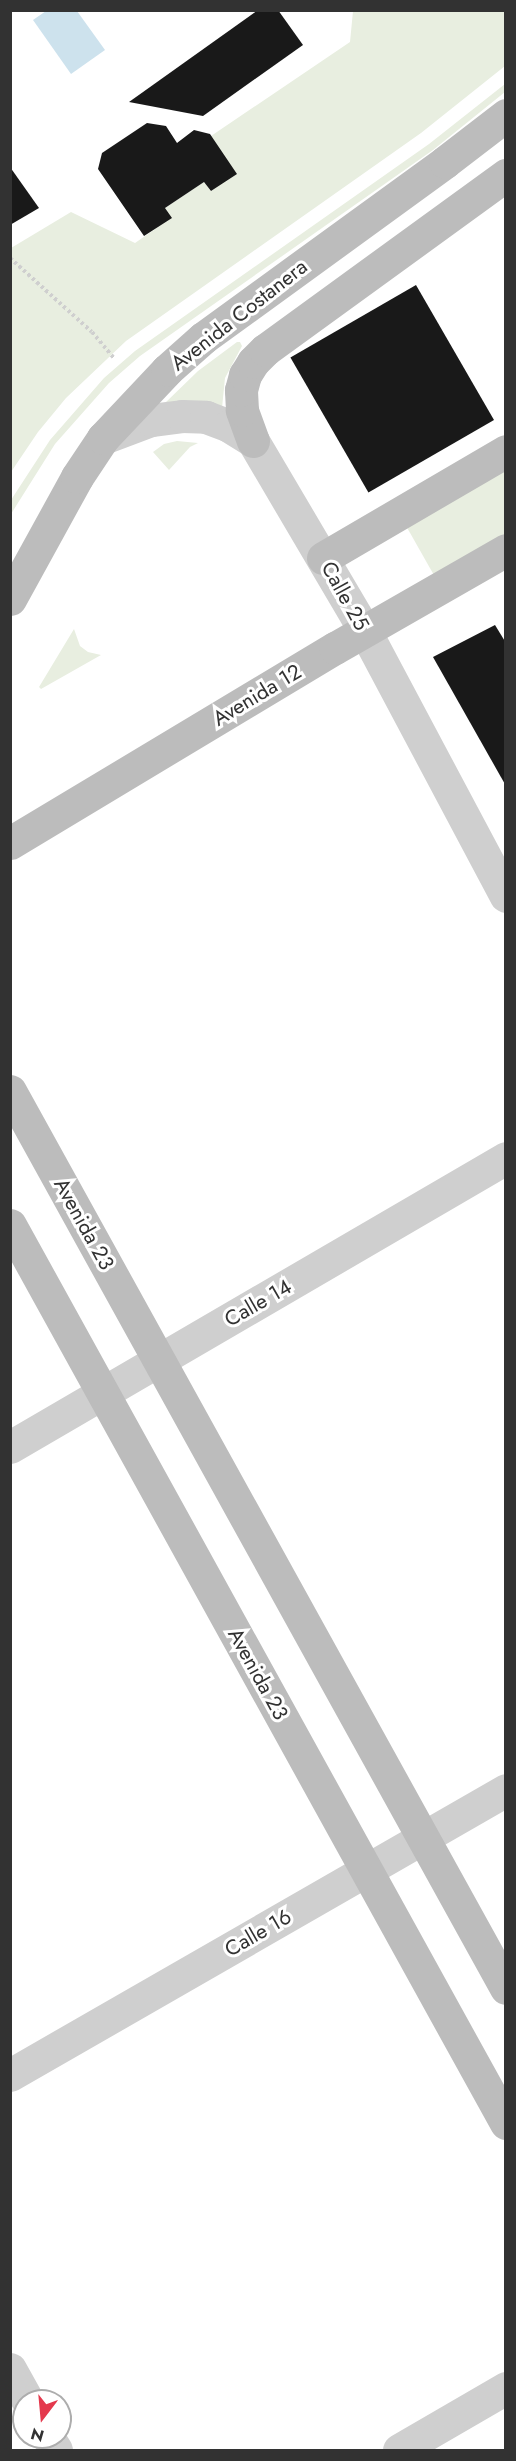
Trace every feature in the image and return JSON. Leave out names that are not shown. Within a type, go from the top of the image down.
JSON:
[{"type":"main road","name":"Avenida Costanera","points":[[10,599],[72,486],[103,438],[167,370],[202,338],[445,162],[506,115]]},
{"type":"main road","name":"Avenida Costanera","points":[[253,441],[242,410],[241,390],[245,375],[264,350],[506,175]]},
{"type":"main road","points":[[323,558],[506,451]]},
{"type":"main road","name":"Avenida 12","points":[[10,843],[365,631],[506,550]]},
{"type":"main road","name":"Avenida 23","points":[[10,1091],[506,1988]]},
{"type":"main road","name":"Avenida 23","points":[[10,1225],[506,2123]]},
{"type":"street","name":"Calle 25","points":[[103,438],[152,420],[182,416],[206,417],[229,426],[253,441],[365,631],[506,896]]},
{"type":"street","name":"Calle 14","points":[[10,1447],[506,1158]]},
{"type":"street","name":"Calle 16","points":[[10,2074],[506,1790]]},
{"type":"street","points":[[10,2369],[21,2389]]},
{"type":"street","points":[[399,2451],[506,2388]]},
{"type":"path","points":[[10,258],[92,332],[115,359]]},
{"type":"shaded area","points":[[353,11],[505,11],[505,66],[421,133],[126,341],[66,398],[38,432],[11,472],[11,248],[71,212],[135,243],[171,218],[165,208],[204,182],[211,191],[236,174],[211,136],[350,42]]},
{"type":"shaded area","points":[[505,84],[505,92],[433,150],[140,356],[109,383],[55,444],[11,514],[11,500],[50,440],[104,378],[135,351],[429,144]]},
{"type":"shaded area","points":[[240,342],[242,346],[225,378],[222,408],[164,404],[198,371]]},
{"type":"shaded area","points":[[177,441],[198,443],[190,447],[169,470],[153,452],[164,444]]},
{"type":"shaded area","points":[[505,466],[505,536],[435,577],[405,524]]},
{"type":"shaded area","points":[[74,629],[80,646],[88,652],[101,655],[41,689],[39,687]]},
{"type":"water","points":[[46,11],[77,11],[105,50],[71,74],[33,20]]},
{"type":"building","points":[[258,10],[278,10],[303,45],[203,116],[129,102]]},
{"type":"building","points":[[147,123],[166,126],[177,143],[194,130],[210,134],[237,174],[211,191],[204,182],[165,208],[172,218],[144,236],[98,169],[102,153]]},
{"type":"building","points":[[10,167],[39,208],[10,225]]},
{"type":"building","points":[[416,285],[494,420],[368,493],[290,358]]},
{"type":"building","points":[[495,625],[506,643],[506,786],[433,657]]}]
